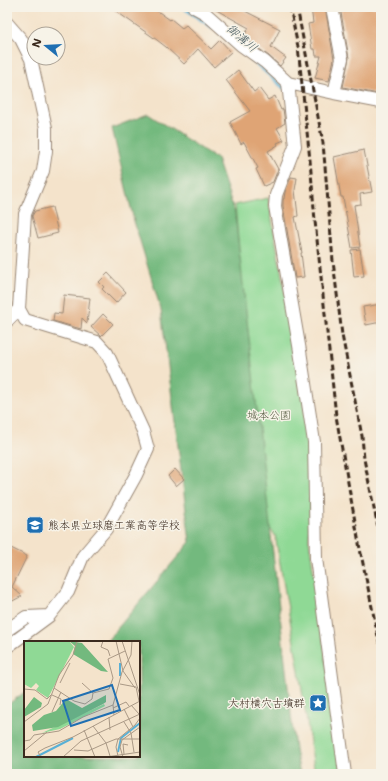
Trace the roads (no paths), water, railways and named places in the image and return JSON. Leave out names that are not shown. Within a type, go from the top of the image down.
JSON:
[{"type":"street","points":[[194,7],[205,13],[241,45],[265,62],[288,83],[381,102]]},
{"type":"street","points":[[332,7],[342,58],[334,93]]},
{"type":"street","points":[[7,23],[21,39],[31,59],[46,128],[46,151],[43,171],[25,214],[19,309],[25,320],[97,342],[107,352],[143,431],[148,449],[136,475],[106,529],[83,556],[68,592],[49,616],[7,647]]},
{"type":"street","points":[[288,83],[295,146],[276,195],[275,206],[314,442],[316,558],[345,774]]},
{"type":"street","points":[[7,320],[19,309]]},
{"type":"street","points":[[7,630],[26,617],[49,616]]},
{"type":"waterway","name":"御溝川","points":[[183,7],[212,27]]},
{"type":"waterway","name":"御溝川","points":[[252,60],[284,88]]},
{"type":"railway","points":[[290,7],[298,47],[336,416],[360,549],[381,651]]},
{"type":"railway","points":[[297,7],[323,143],[333,261],[342,335],[362,436],[364,459],[381,542]]},
{"type":"place","name":"熊本県立球磨工業高等学校","points":[[35,525]]},
{"type":"place","name":"大村横穴古墳群","points":[[318,703]]},
{"type":"park label","name":"城本公園","points":[[269,415]]}]
